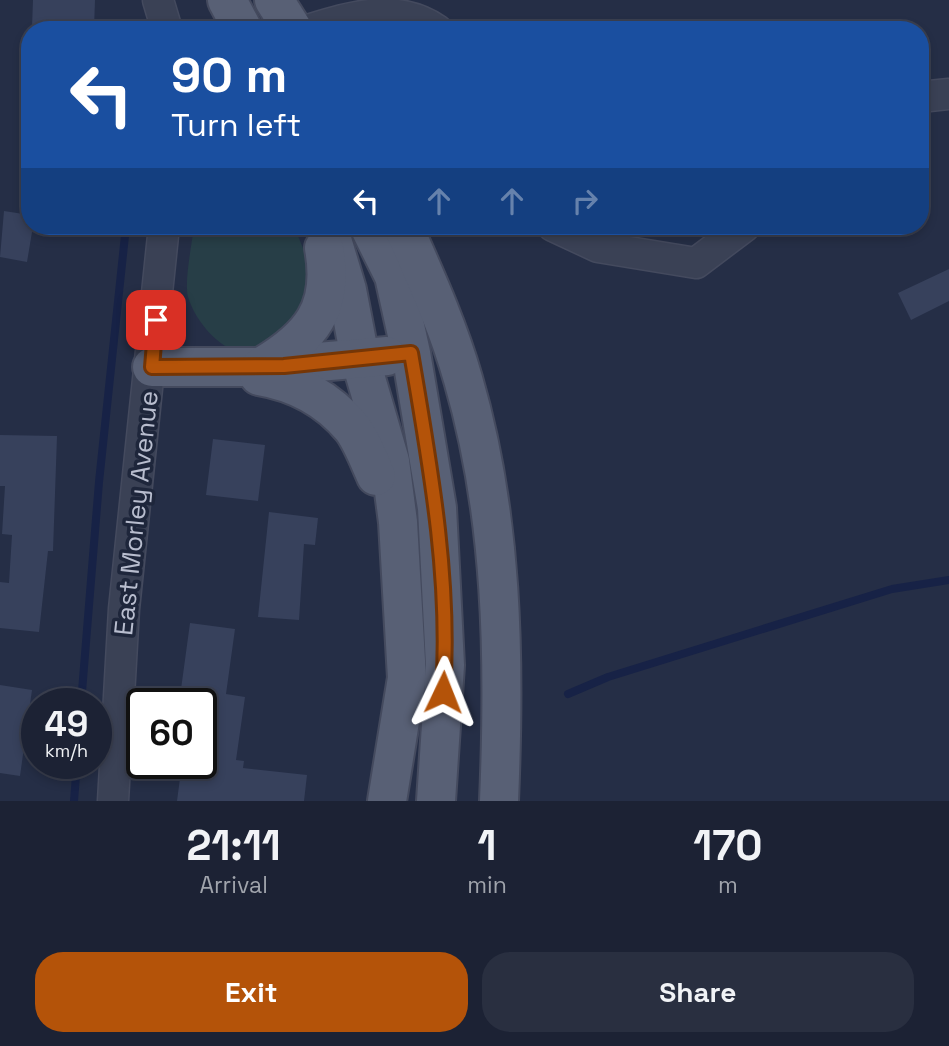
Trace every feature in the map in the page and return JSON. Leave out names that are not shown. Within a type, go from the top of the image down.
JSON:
[{"type":"main road","points":[[227,0],[238,21]]},
{"type":"main road","points":[[274,0],[287,21]]},
{"type":"main road","points":[[261,367],[293,349],[315,322],[329,275],[322,235]]},
{"type":"main road","points":[[331,235],[347,290],[360,358],[390,461],[398,522],[407,678],[387,801]]},
{"type":"main road","points":[[374,235],[394,276],[411,353],[437,508],[445,665],[436,801]]},
{"type":"main road","points":[[407,235],[438,305],[463,380],[495,539],[503,693],[499,801]]},
{"type":"main road","points":[[152,367],[261,367],[411,353]]},
{"type":"main road","points":[[219,368],[288,381],[323,401],[353,429],[398,522]]},
{"type":"street","points":[[158,0],[164,21]]},
{"type":"street","points":[[336,21],[361,13],[398,15],[414,21]]},
{"type":"street","points":[[929,96],[949,94]]},
{"type":"street","name":"East Morley Avenue","points":[[113,801],[124,609],[152,367],[163,235]]},
{"type":"street","points":[[572,235],[598,247],[696,263],[733,235]]},
{"type":"shaded area","points":[[193,235],[298,235],[311,268],[308,312],[274,347],[256,354],[243,354],[230,349],[208,332],[188,297]]},
{"type":"building","points":[[33,0],[95,0],[94,21],[32,21]]},
{"type":"building","points":[[4,211],[21,214],[21,235],[32,235],[27,262],[0,257]]},
{"type":"building","points":[[949,269],[949,301],[911,320],[898,293]]},
{"type":"building","points":[[0,435],[57,436],[53,551],[48,551],[39,632],[0,628],[0,582],[9,583],[12,535],[2,534],[5,486],[0,486]]},
{"type":"building","points":[[213,439],[265,445],[258,501],[206,495]]},
{"type":"building","points":[[269,512],[318,518],[315,545],[304,544],[299,620],[258,617]]},
{"type":"building","points":[[190,623],[235,629],[226,694],[245,697],[236,760],[244,761],[243,768],[307,775],[304,801],[177,801],[180,779],[217,779],[217,688],[181,688]]},
{"type":"building","points":[[0,685],[21,688],[21,769],[20,776],[0,773]]},
{"type":"waterway","points":[[82,688],[99,482],[125,235]]},
{"type":"waterway","points":[[568,694],[608,677],[892,589],[949,580]]},
{"type":"waterway","points":[[74,801],[76,779]]},
{"type":"route","points":[[156,320],[152,367],[284,366],[411,353],[437,508],[445,665],[443,692]]}]
